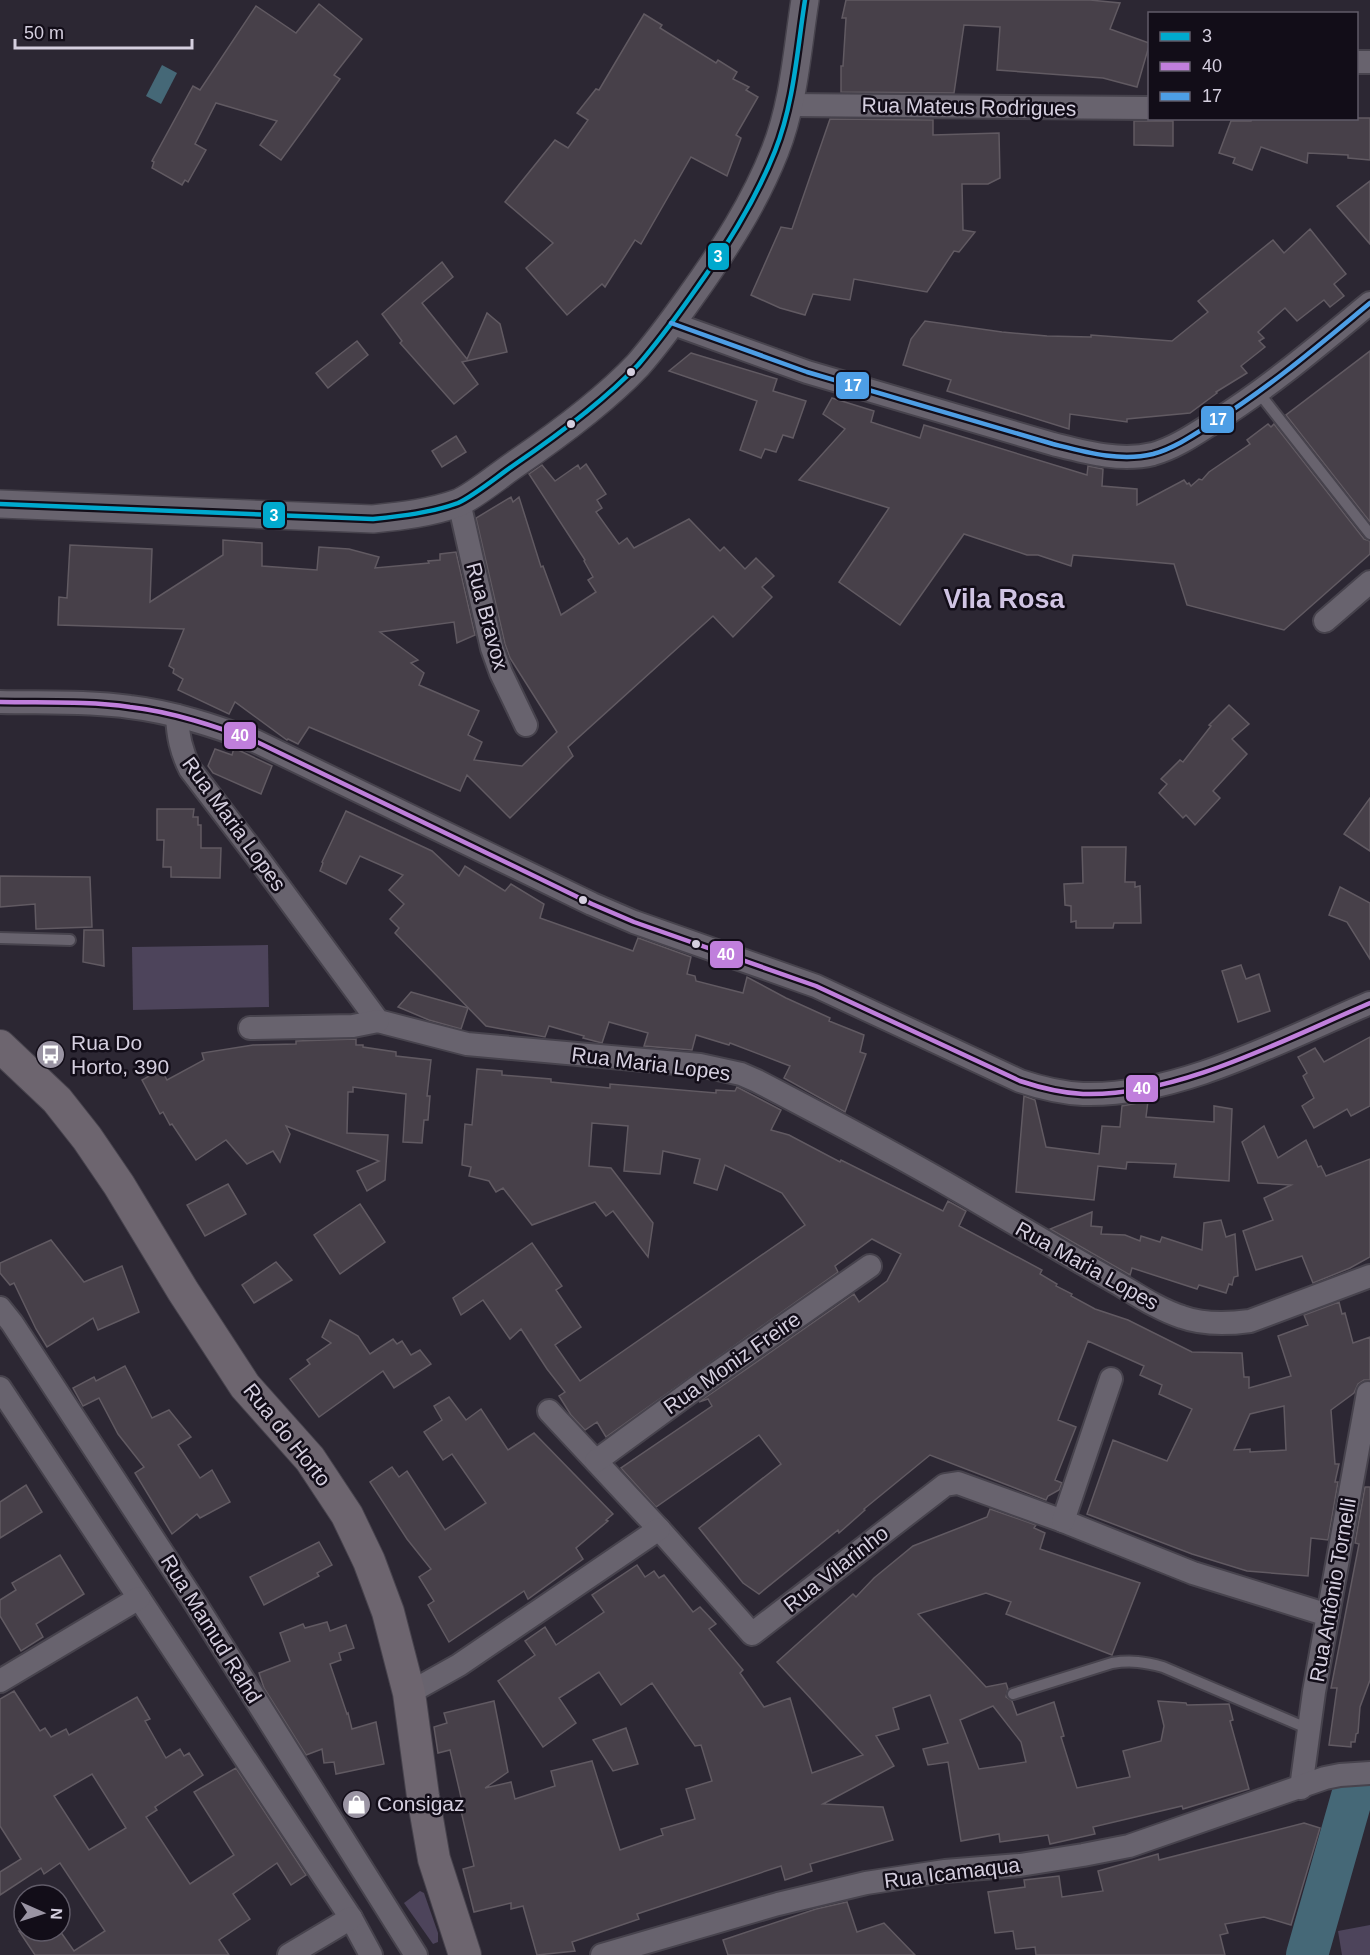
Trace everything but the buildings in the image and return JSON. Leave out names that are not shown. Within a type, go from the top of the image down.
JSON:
[{"type":"main road","name":"Rua do Horto","points":[[0,1046],[57,1100],[87,1138],[245,1386],[310,1459],[331,1488],[351,1524],[373,1571],[388,1612],[409,1692],[434,1859],[465,1955]]},
{"type":"street","points":[[0,504],[373,519],[416,515],[459,502],[530,454],[600,399],[637,365],[671,323],[734,234],[756,195],[776,150],[789,105],[805,0]]},
{"type":"street","name":"Rua Mateus Rodrigues","points":[[789,105],[1148,108]]},
{"type":"street","points":[[671,323],[807,372],[1053,444],[1099,454],[1134,456],[1153,454],[1173,446],[1259,393],[1370,303]]},
{"type":"street","name":"Rua Bravox","points":[[459,502],[492,648],[501,673],[526,725]]},
{"type":"street","points":[[1325,621],[1370,582]]},
{"type":"street","points":[[0,702],[131,707],[218,727],[255,741],[634,922],[816,986],[1020,1082],[1049,1090],[1084,1094],[1121,1092],[1171,1083],[1225,1065],[1370,1003]]},
{"type":"street","name":"Rua Maria Lopes","points":[[177,716],[178,740],[189,769],[265,867],[378,1021],[467,1044],[674,1062],[741,1074],[884,1148],[1160,1308],[1183,1318],[1232,1324],[1250,1321],[1370,1276]]},
{"type":"street","points":[[250,1028],[353,1026],[378,1021]]},
{"type":"street","name":"Rua Moniz Freire","points":[[596,1461],[870,1266]]},
{"type":"street","name":"Rua Mamud Rahd","points":[[0,1308],[192,1598],[416,1955]]},
{"type":"street","points":[[1063,1521],[1111,1379]]},
{"type":"street","name":"Rua Mamud Rahd","points":[[0,1388],[351,1918],[371,1955]]},
{"type":"street","name":"Rua Antônio Tornelli","points":[[1301,1788],[1328,1615],[1368,1393]]},
{"type":"street","points":[[409,1692],[459,1665],[659,1529],[549,1411]]},
{"type":"street","name":"Rua Vilarinho","points":[[659,1529],[752,1634],[945,1485],[958,1484],[1063,1521],[1193,1573],[1328,1615]]},
{"type":"street","points":[[0,1681],[139,1598]]},
{"type":"street","name":"Rua Icamaqua","points":[[602,1955],[778,1904],[866,1883],[945,1871],[1020,1865],[1083,1856],[1129,1846],[1340,1775],[1370,1773]]},
{"type":"street","points":[[289,1955],[351,1918]]},
{"type":"lane","points":[[1259,393],[1370,534]]},
{"type":"lane","points":[[0,938],[70,940]]},
{"type":"lane","points":[[1013,1694],[1112,1663],[1138,1661],[1163,1667],[1309,1729]]},
{"type":"shaded area","points":[[268,945],[269,1007],[133,1010],[132,947]]},
{"type":"shaded area","points":[[420,1891],[424,1893],[438,1933],[438,1942],[433,1944],[404,1903]]},
{"type":"shaded area","points":[[1370,1925],[1370,1955],[1342,1955],[1338,1931]]},
{"type":"water","points":[[162,65],[177,73],[161,104],[146,96]]},
{"type":"waterway","points":[[1307,1955],[1353,1793]]},
{"type":"transit line","name":"3","points":[[0,504],[373,519],[437,509],[458,503],[471,496],[562,431],[625,378],[659,340],[715,261],[758,190],[775,151],[787,114],[805,0]]},
{"type":"transit line","name":"17","points":[[671,323],[807,372],[1053,444],[1103,455],[1128,457],[1153,454],[1177,444],[1235,409],[1275,380],[1370,303]]},
{"type":"transit line","name":"40","points":[[0,702],[98,704],[146,709],[194,720],[255,741],[592,904],[634,922],[816,986],[1020,1081],[1051,1090],[1083,1094],[1119,1092],[1156,1086],[1193,1076],[1267,1048],[1370,1003]]},
{"type":"place","name":"Rua Do Horto, 390","points":[[50,1055]]},
{"type":"place","name":"Consigaz","points":[[356,1804]]},
{"type":"district","name":"Vila Rosa","points":[[1004,599]]}]
